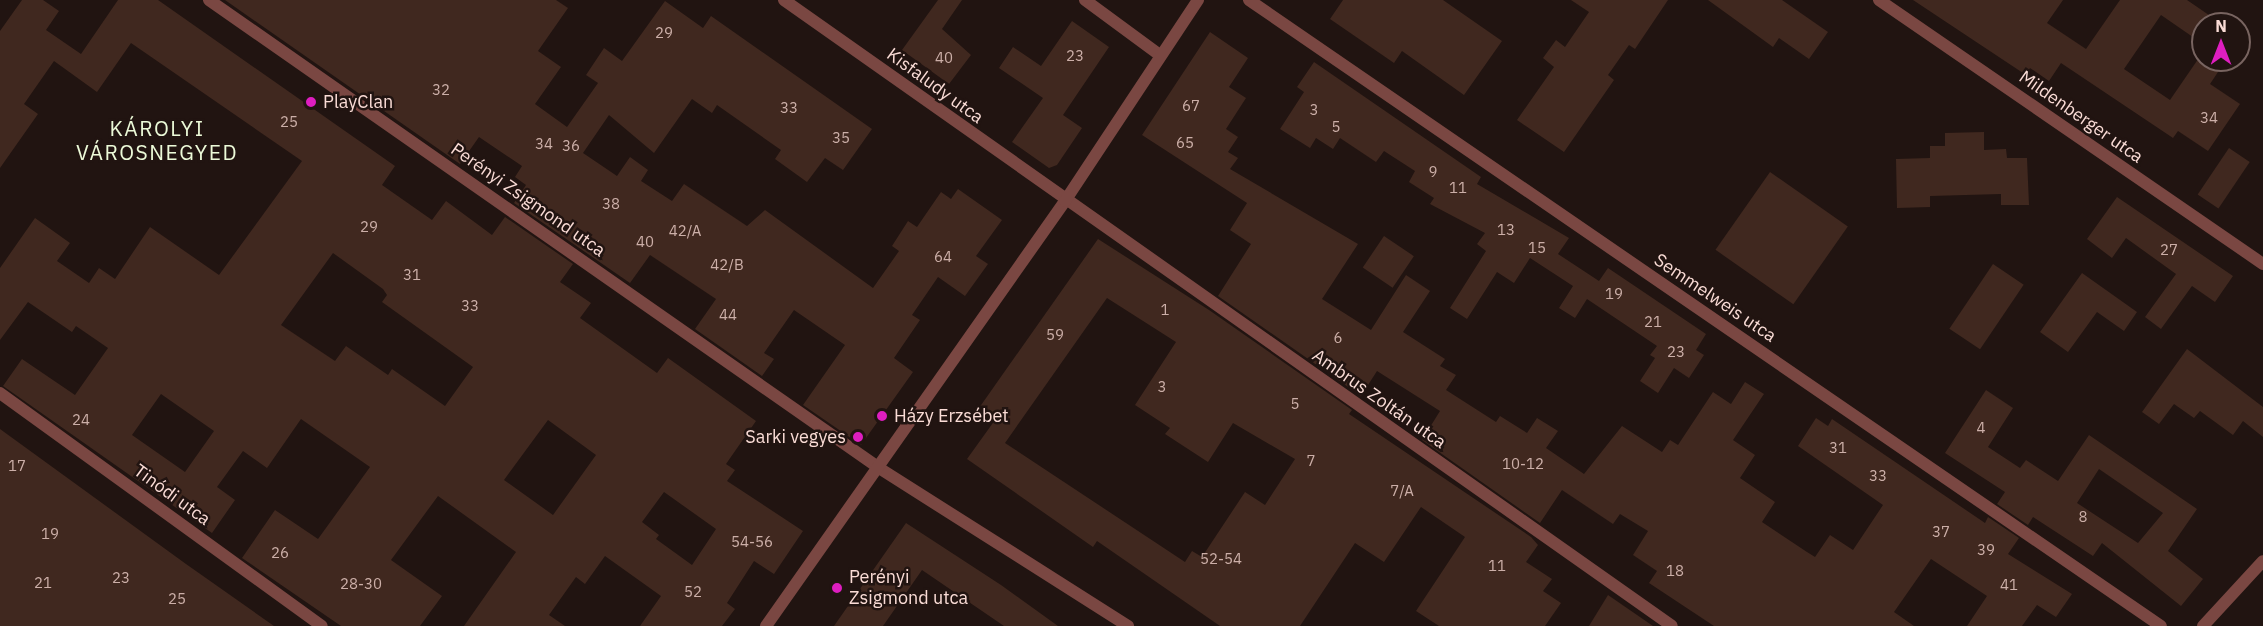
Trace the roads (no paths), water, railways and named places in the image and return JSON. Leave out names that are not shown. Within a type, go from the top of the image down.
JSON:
[{"type":"street","name":"Perényi Zsigmond utca","points":[[209,0],[879,468],[1128,626]]},
{"type":"street","name":"Kisfaludy utca","points":[[784,0],[1065,201]]},
{"type":"street","points":[[1085,0],[1160,55]]},
{"type":"street","points":[[766,626],[1065,201],[1198,0]]},
{"type":"street","name":"Semmelweis utca","points":[[1249,0],[2161,626]]},
{"type":"street","name":"Mildenberger utca","points":[[1879,0],[2263,264]]},
{"type":"street","name":"Ambrus Zoltán utca","points":[[1065,201],[1672,626]]},
{"type":"street","name":"Tinódi utca","points":[[0,393],[322,626]]},
{"type":"street","points":[[2203,626],[2263,561]]},
{"type":"place","name":"PlayClan","points":[[311,102]]},
{"type":"place","name":"Házy Erzsébet","points":[[882,416]]},
{"type":"place","name":"Sarki vegyes","points":[[858,437]]},
{"type":"place","name":"Perényi Zsigmond utca","points":[[837,588]]},
{"type":"district","name":"KÁROLYI VÁROSNEGYED","points":[[157,140]]}]
